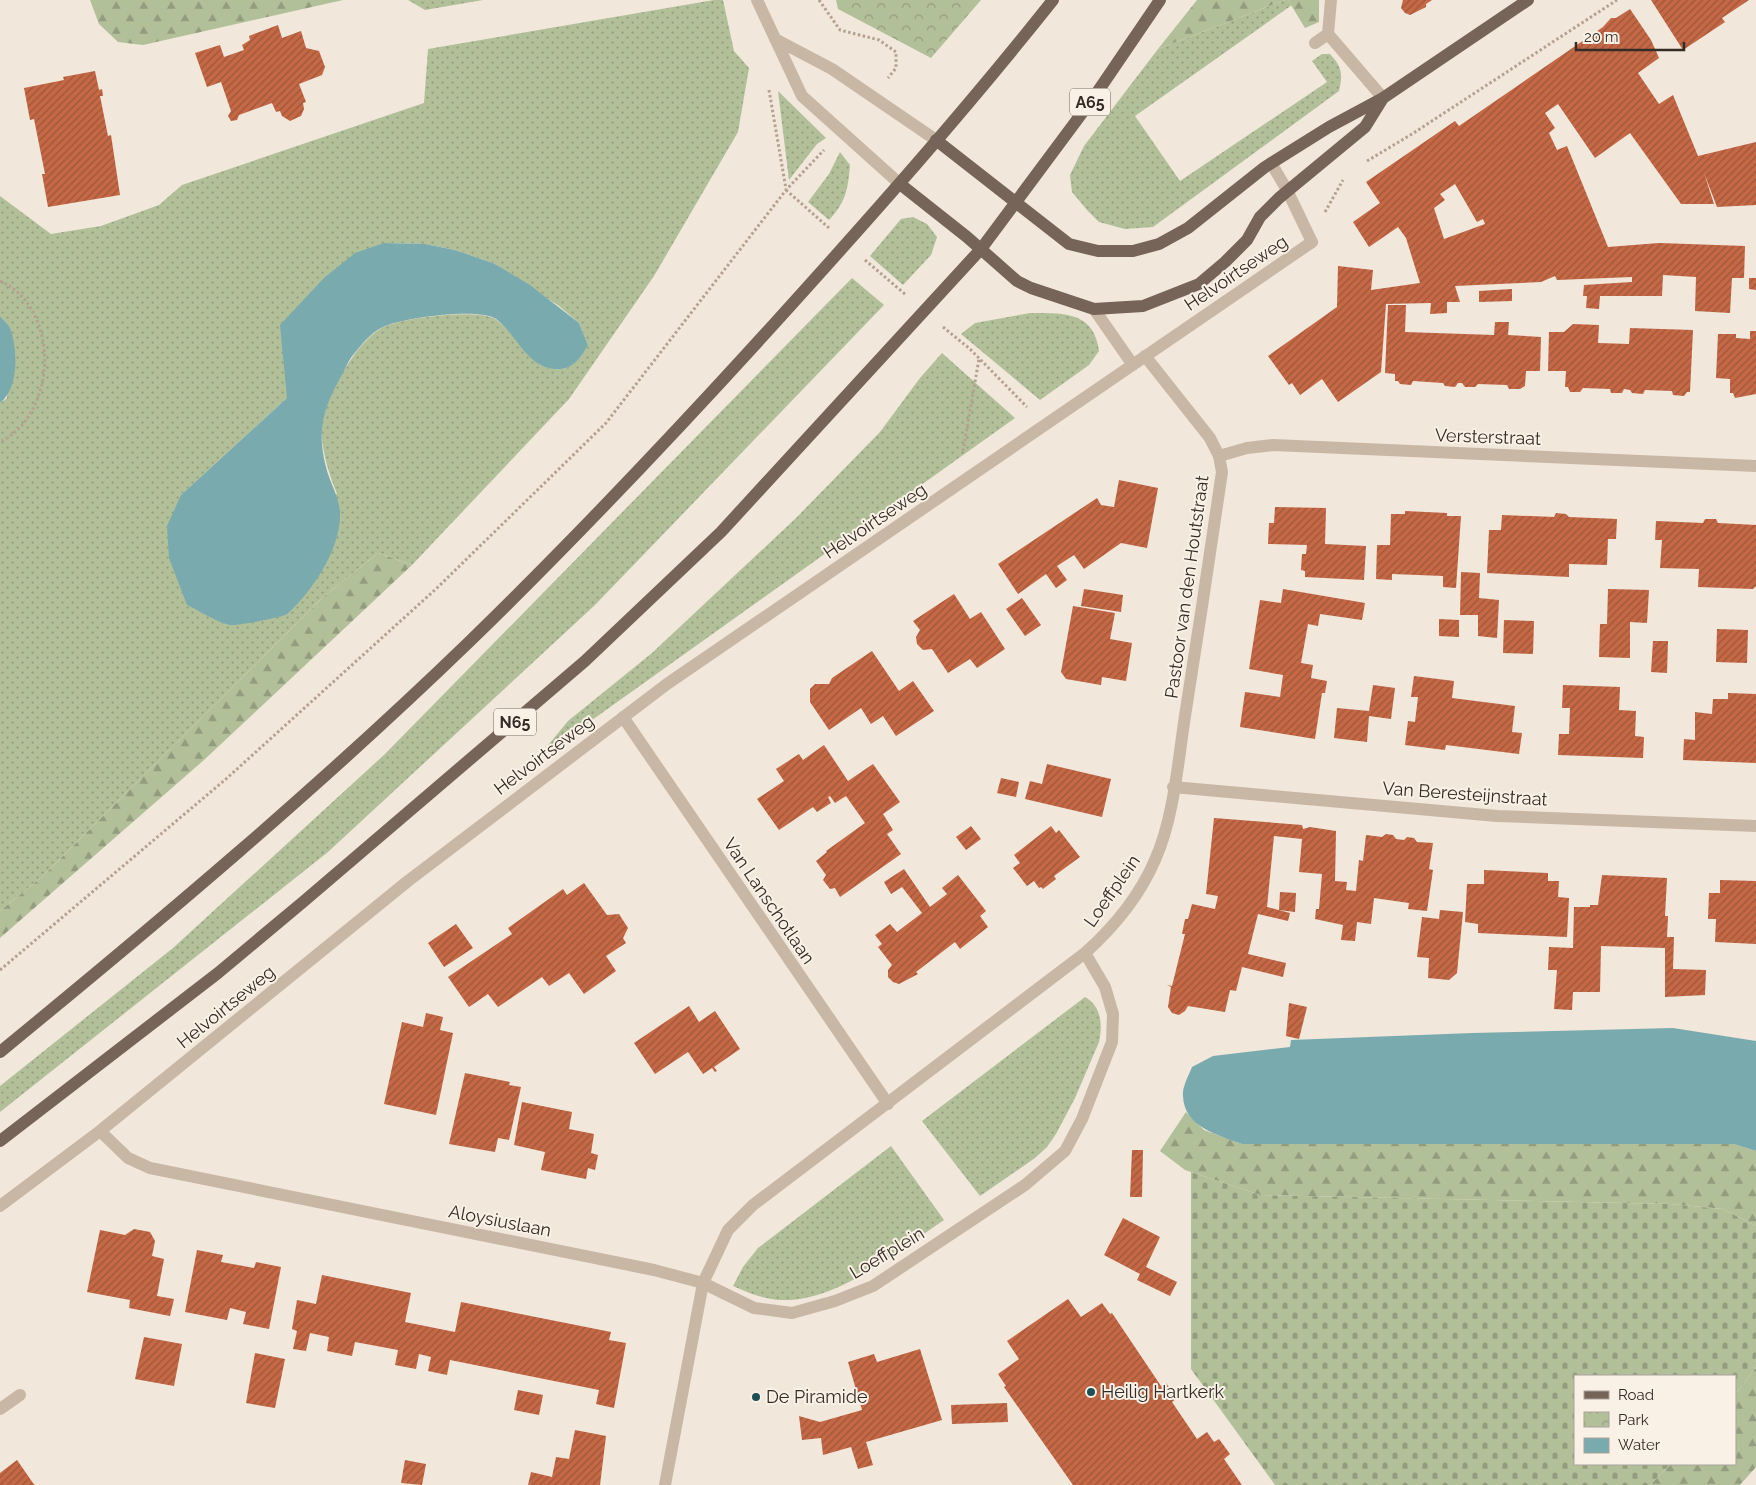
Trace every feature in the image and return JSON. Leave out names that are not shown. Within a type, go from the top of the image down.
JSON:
[{"type":"main road","points":[[0,1052],[272,824],[467,644],[645,466],[900,184],[1052,0]]},
{"type":"main road","name":"A65","points":[[1015,201],[1094,97],[1160,0]]},
{"type":"main road","name":"Helvoirtseweg","points":[[936,140],[1069,244],[1098,251],[1133,251],[1159,244],[1188,228],[1272,163],[1329,127],[1383,98],[1528,0]]},
{"type":"main road","name":"Helvoirtseweg","points":[[900,184],[981,249],[1017,281],[1031,288],[1094,309],[1143,306],[1199,284],[1247,240],[1260,217],[1288,190],[1365,127],[1383,98]]},
{"type":"main road","name":"Helvoirtseweg","points":[[0,1141],[218,973],[586,661],[721,532],[981,249],[1015,201]]},
{"type":"street","points":[[757,0],[802,96],[900,184]]},
{"type":"street","points":[[1331,0],[1328,34],[1383,98]]},
{"type":"street","points":[[1315,43],[1328,34]]},
{"type":"street","points":[[775,38],[832,69],[936,140]]},
{"type":"street","name":"Helvoirtseweg","points":[[0,1206],[100,1131],[408,881],[667,684],[1312,242],[1288,190],[1272,163]]},
{"type":"street","points":[[1094,309],[1133,365]]},
{"type":"street","name":"Pastoor van den Houtstraat","points":[[1145,356],[1210,438],[1219,456],[1222,472],[1173,787]]},
{"type":"street","name":"Versterstraat","points":[[1219,456],[1246,448],[1273,446],[1756,466]]},
{"type":"street","name":"Van Lanschotlaan","points":[[623,717],[888,1104]]},
{"type":"street","name":"Van Beresteijnstraat","points":[[1173,787],[1497,816],[1756,826]]},
{"type":"street","name":"Loeffplein","points":[[1085,953],[1106,987],[1113,1014],[1112,1042],[1082,1119],[1065,1151],[1025,1184],[873,1286],[835,1301],[792,1313],[754,1308],[703,1283],[719,1245],[728,1230],[741,1215],[1085,953],[1108,933],[1143,883],[1155,860],[1165,831],[1173,787]]},
{"type":"street","name":"Aloysiuslaan","points":[[100,1131],[128,1158],[150,1168],[654,1270],[703,1283]]},
{"type":"street","points":[[665,1485],[703,1283]]},
{"type":"street","points":[[0,1408],[20,1395]]},
{"type":"path","points":[[1364,162],[1412,134],[1617,0]]},
{"type":"path","points":[[0,970],[248,760],[437,588],[606,423],[786,190],[768,86]]},
{"type":"path","points":[[1312,242],[1343,179],[1350,174]]},
{"type":"path","points":[[0,281],[7,284],[27,302],[39,325],[44,357],[43,384],[35,405],[19,429],[13,435],[0,442]]},
{"type":"path","points":[[957,486],[979,358]]},
{"type":"green space","points":[[90,0],[343,0],[143,45],[118,42],[99,24]]},
{"type":"green space","points":[[408,0],[483,0],[425,10]]},
{"type":"green space","points":[[723,0],[734,51],[749,68],[738,132],[654,276],[569,399],[412,565],[378,553],[322,598],[43,876],[0,911],[0,403],[7,398],[9,327],[0,316],[0,196],[51,234],[101,226],[159,205],[182,185],[424,103],[428,49]],"holes":[[[384,243],[425,244],[455,250],[493,263],[559,306],[579,323],[588,345],[570,366],[554,369],[544,367],[536,362],[503,325],[495,319],[486,316],[455,314],[419,318],[389,325],[372,335],[357,351],[340,377],[325,407],[322,419],[323,444],[328,470],[337,494],[181,495],[287,398]]]},
{"type":"green space","points":[[836,0],[981,0],[931,58],[838,9]]},
{"type":"green space","points":[[1197,0],[1285,0],[1158,49]]},
{"type":"green space","points":[[1288,0],[1292,5],[1135,116],[1180,181],[1327,82],[1312,61],[1322,54],[1330,54],[1339,67],[1341,80],[1339,91],[1153,227],[1125,229],[1099,222],[1072,192],[1070,175],[1084,146],[1158,49]]},
{"type":"green space","points":[[1288,0],[1319,0],[1319,22],[1305,28]]},
{"type":"green space","points":[[778,91],[826,138],[817,144],[789,180]]},
{"type":"green space","points":[[840,152],[850,165],[848,181],[843,201],[829,220],[808,202],[829,174]]},
{"type":"green space","points":[[913,217],[927,224],[937,237],[931,255],[903,285],[870,256],[901,219]]},
{"type":"green space","points":[[852,278],[884,305],[595,605],[328,852],[0,1112],[0,1086],[173,948],[385,754]]},
{"type":"green space","points":[[1030,313],[1065,314],[1084,321],[1091,328],[1096,338],[1099,351],[1089,365],[1040,400],[961,334],[975,323]]},
{"type":"green space","points":[[942,353],[1015,418],[536,760],[568,721],[652,653],[796,518],[880,432],[920,378]]},
{"type":"green space","points":[[378,553],[412,565],[204,760],[0,938],[0,911],[43,876],[322,598]]},
{"type":"green space","points":[[1085,997],[1098,1010],[1101,1022],[1100,1035],[1099,1042],[1075,1098],[1047,1147],[1035,1158],[980,1196],[922,1121]]},
{"type":"green space","points":[[1186,1112],[1204,1130],[1242,1144],[1734,1144],[1756,1151],[1756,1226],[1723,1209],[1671,1204],[1260,1195],[1185,1170],[1160,1151]]},
{"type":"green space","points":[[891,1146],[944,1220],[867,1272],[823,1293],[802,1299],[781,1300],[756,1295],[733,1286],[743,1267],[758,1248]]},
{"type":"green space","points":[[1191,1172],[1260,1195],[1671,1204],[1723,1209],[1756,1226],[1756,1367],[1736,1394],[1736,1375],[1574,1375],[1574,1465],[1670,1465],[1650,1485],[1275,1485],[1191,1369]]},
{"type":"green space","points":[[1756,1367],[1756,1467],[1740,1485],[1650,1485],[1670,1465],[1736,1465],[1736,1394]]},
{"type":"water","points":[[384,243],[425,244],[455,250],[493,263],[530,285],[579,323],[588,345],[582,355],[571,366],[554,369],[536,362],[522,349],[503,325],[496,319],[487,316],[473,314],[439,315],[390,324],[374,333],[363,343],[349,361],[331,396],[324,418],[322,429],[323,453],[340,510],[335,543],[329,557],[306,594],[287,614],[242,624],[231,625],[221,622],[187,605],[169,558],[167,526],[181,495],[287,398],[280,325],[324,278],[355,253]]},
{"type":"water","points":[[0,316],[10,328],[13,337],[15,368],[11,388],[0,403]]},
{"type":"water","points":[[1673,1028],[1756,1041],[1756,1151],[1734,1144],[1242,1144],[1213,1133],[1196,1122],[1189,1115],[1185,1107],[1183,1096],[1192,1067],[1213,1056],[1290,1047],[1291,1040]]},
{"type":"building","points":[[1403,0],[1432,0],[1426,4],[1426,7],[1410,15],[1401,8]]},
{"type":"building","points":[[1651,0],[1749,0],[1722,18],[1725,22],[1683,50]]},
{"type":"building","points":[[1630,9],[1651,40],[1659,58],[1638,73],[1659,104],[1673,95],[1698,156],[1756,142],[1756,205],[1717,207],[1704,173],[1714,204],[1681,204],[1630,133],[1595,158],[1558,104],[1545,113],[1555,128],[1549,133],[1557,150],[1567,146],[1608,247],[1659,243],[1745,246],[1744,278],[1732,278],[1730,313],[1695,311],[1696,277],[1663,275],[1662,296],[1600,296],[1599,309],[1586,308],[1587,296],[1583,296],[1584,285],[1632,282],[1632,277],[1557,280],[1555,276],[1541,282],[1455,286],[1460,302],[1447,302],[1447,313],[1430,314],[1431,303],[1386,304],[1381,372],[1338,402],[1322,379],[1300,395],[1292,383],[1289,385],[1268,356],[1337,307],[1338,266],[1373,270],[1371,290],[1420,283],[1406,238],[1398,227],[1369,247],[1353,222],[1380,203],[1366,182],[1455,121],[1459,126],[1603,27],[1611,18],[1616,18]],"holes":[[[1455,184],[1477,222],[1483,219],[1485,224],[1444,239],[1434,208],[1445,200],[1440,194]]]},
{"type":"building","points":[[278,25],[282,38],[301,31],[306,48],[319,51],[325,67],[322,75],[299,84],[306,102],[303,103],[304,109],[301,116],[290,121],[282,116],[280,111],[276,112],[272,103],[239,115],[237,120],[231,121],[228,116],[231,111],[221,82],[207,87],[195,53],[220,45],[224,57],[244,50],[242,45],[250,40],[249,36]]},
{"type":"building","points":[[95,71],[99,90],[102,89],[103,96],[100,96],[108,136],[111,135],[120,195],[48,207],[42,174],[45,174],[34,119],[30,120],[24,88],[64,80],[63,77]]},
{"type":"building","points":[[1749,278],[1756,278],[1756,290],[1749,289]]},
{"type":"building","points":[[1512,289],[1512,301],[1479,302],[1479,291]]},
{"type":"building","points":[[1388,305],[1406,305],[1405,332],[1494,335],[1495,322],[1509,322],[1508,335],[1541,337],[1540,371],[1526,371],[1525,386],[1520,389],[1509,389],[1507,385],[1478,384],[1475,387],[1465,387],[1462,383],[1458,383],[1455,387],[1445,386],[1443,383],[1413,381],[1411,385],[1400,384],[1398,381],[1395,381],[1395,374],[1385,373]]},
{"type":"building","points":[[1573,324],[1599,325],[1598,343],[1629,344],[1630,328],[1693,330],[1690,392],[1687,392],[1684,396],[1673,395],[1672,391],[1645,390],[1643,394],[1632,393],[1630,390],[1624,389],[1622,393],[1611,393],[1610,389],[1583,388],[1580,392],[1570,392],[1568,387],[1565,387],[1566,371],[1548,371],[1549,332],[1564,332]]},
{"type":"building","points":[[1750,331],[1756,331],[1756,394],[1735,398],[1733,393],[1730,393],[1730,379],[1716,378],[1718,334],[1736,334],[1736,338],[1750,339]]},
{"type":"building","points":[[1119,480],[1158,488],[1147,548],[1121,543],[1084,569],[1074,555],[1057,566],[1067,580],[1056,588],[1046,574],[1018,594],[998,564],[1097,498],[1101,505],[1114,507]]},
{"type":"building","points":[[1275,507],[1326,508],[1325,544],[1366,546],[1364,580],[1305,577],[1305,571],[1301,570],[1302,554],[1306,554],[1307,545],[1268,544],[1269,523],[1274,523]]},
{"type":"building","points":[[1405,511],[1447,513],[1447,516],[1461,516],[1456,588],[1443,587],[1443,576],[1392,574],[1392,580],[1376,579],[1377,545],[1390,545],[1391,514],[1405,514]]},
{"type":"building","points":[[1556,513],[1566,514],[1569,517],[1617,519],[1616,539],[1608,539],[1607,565],[1569,564],[1569,577],[1487,573],[1489,530],[1501,530],[1502,515],[1554,517]]},
{"type":"building","points":[[1705,519],[1716,519],[1718,523],[1756,525],[1756,586],[1753,589],[1698,587],[1699,569],[1660,568],[1662,540],[1655,540],[1656,521],[1703,523]]},
{"type":"building","points":[[1461,572],[1480,573],[1479,598],[1499,600],[1497,638],[1478,636],[1478,615],[1460,615]]},
{"type":"building","points":[[1084,589],[1123,595],[1121,612],[1081,606]]},
{"type":"building","points":[[1283,589],[1365,603],[1362,620],[1320,614],[1318,626],[1308,624],[1301,663],[1313,665],[1311,678],[1327,681],[1325,693],[1322,693],[1315,739],[1240,727],[1245,692],[1280,697],[1283,675],[1249,669],[1260,600],[1281,603]]},
{"type":"building","points":[[1608,589],[1649,590],[1647,623],[1630,622],[1630,658],[1599,657],[1600,624],[1607,624]]},
{"type":"building","points":[[954,594],[970,619],[981,612],[1005,649],[977,668],[970,659],[948,673],[932,649],[923,650],[917,644],[916,637],[920,630],[913,621]]},
{"type":"building","points":[[1022,598],[1041,625],[1025,636],[1006,609]]},
{"type":"building","points":[[1073,606],[1115,613],[1110,639],[1132,643],[1126,681],[1102,677],[1101,685],[1066,679],[1061,672]]},
{"type":"building","points":[[1439,619],[1459,620],[1459,637],[1439,636]]},
{"type":"building","points":[[1504,620],[1534,621],[1533,654],[1503,653]]},
{"type":"building","points":[[1717,629],[1748,630],[1747,663],[1716,662]]},
{"type":"building","points":[[1653,641],[1668,641],[1667,673],[1651,672]]},
{"type":"building","points":[[872,651],[899,691],[913,681],[934,711],[896,736],[883,716],[871,724],[861,708],[829,730],[810,702],[810,689],[815,684],[829,684],[832,678]]},
{"type":"building","points":[[1414,676],[1454,681],[1452,698],[1515,706],[1512,732],[1522,733],[1519,754],[1446,745],[1445,750],[1405,745],[1408,721],[1415,722],[1418,697],[1411,697]]},
{"type":"building","points":[[1373,685],[1395,688],[1391,719],[1369,716],[1367,742],[1334,738],[1337,708],[1369,711]]},
{"type":"building","points":[[1563,685],[1620,687],[1619,710],[1636,711],[1635,736],[1644,737],[1643,758],[1558,755],[1559,734],[1569,734],[1570,708],[1562,708]]},
{"type":"building","points":[[1728,693],[1756,694],[1756,763],[1683,760],[1684,739],[1695,740],[1695,712],[1712,714],[1713,699],[1728,699]]},
{"type":"building","points":[[824,745],[848,781],[873,764],[900,802],[883,814],[893,830],[887,834],[901,854],[840,897],[835,888],[830,889],[823,880],[826,875],[816,861],[826,851],[865,823],[846,796],[835,803],[830,796],[828,797],[831,803],[817,812],[813,807],[779,830],[757,799],[784,781],[776,769],[799,754],[803,760]]},
{"type":"building","points":[[1047,764],[1111,779],[1102,817],[1025,799],[1030,781],[1042,784]]},
{"type":"building","points":[[1001,778],[1019,782],[1016,797],[997,793]]},
{"type":"building","points":[[1214,818],[1302,825],[1303,829],[1310,827],[1336,831],[1335,881],[1347,882],[1346,890],[1356,891],[1359,860],[1363,861],[1366,835],[1382,837],[1386,834],[1393,835],[1396,839],[1404,840],[1407,837],[1414,838],[1417,842],[1433,843],[1429,869],[1433,870],[1427,911],[1408,909],[1409,903],[1374,898],[1371,924],[1357,922],[1355,941],[1341,940],[1343,925],[1315,919],[1316,909],[1319,909],[1322,874],[1299,872],[1302,839],[1274,836],[1267,907],[1290,913],[1288,921],[1258,914],[1248,954],[1286,963],[1283,977],[1242,967],[1236,991],[1230,990],[1225,1012],[1188,1006],[1179,1015],[1172,1013],[1168,1007],[1171,987],[1167,985],[1172,986],[1185,934],[1182,934],[1185,919],[1188,919],[1192,904],[1215,909],[1218,896],[1206,894]]},
{"type":"building","points":[[971,826],[981,839],[966,850],[956,837]]},
{"type":"building","points":[[1051,826],[1056,833],[1059,830],[1080,857],[1054,876],[1056,879],[1043,889],[1039,888],[1034,881],[1027,886],[1013,868],[1020,863],[1014,855]]},
{"type":"building","points":[[904,869],[930,907],[947,894],[942,888],[958,875],[986,911],[980,916],[988,927],[960,949],[955,942],[916,972],[918,974],[899,984],[893,982],[888,977],[888,970],[892,965],[878,947],[882,944],[875,935],[890,924],[897,932],[922,913],[902,887],[891,894],[884,882]]},
{"type":"building","points":[[1484,870],[1548,873],[1548,881],[1559,881],[1558,897],[1569,898],[1567,937],[1478,933],[1478,924],[1465,922],[1467,884],[1484,884]]},
{"type":"building","points":[[1602,875],[1667,878],[1665,916],[1668,916],[1667,937],[1674,937],[1673,969],[1706,970],[1705,995],[1665,997],[1665,948],[1601,946],[1600,992],[1573,992],[1572,1010],[1554,1009],[1557,970],[1548,970],[1549,947],[1573,948],[1574,907],[1598,905]]},
{"type":"building","points":[[1720,880],[1756,881],[1756,944],[1715,942],[1716,919],[1708,919],[1709,893],[1720,893]]},
{"type":"building","points":[[584,883],[607,915],[619,914],[628,928],[623,938],[626,943],[606,956],[616,971],[584,994],[569,973],[549,986],[542,977],[498,1007],[488,994],[469,1007],[448,977],[512,934],[508,928],[563,889],[567,895]]},
{"type":"building","points":[[1280,892],[1296,893],[1295,912],[1279,910]]},
{"type":"building","points":[[1440,910],[1463,912],[1457,973],[1449,980],[1428,978],[1429,958],[1417,957],[1422,917],[1439,919]]},
{"type":"building","points":[[456,924],[473,948],[444,967],[428,943]]},
{"type":"building","points":[[1289,1003],[1307,1007],[1299,1039],[1286,1036]]},
{"type":"building","points":[[689,1006],[699,1022],[715,1011],[740,1049],[714,1067],[717,1071],[715,1072],[712,1068],[703,1074],[688,1052],[655,1074],[634,1043]]},
{"type":"building","points":[[426,1013],[443,1017],[440,1030],[453,1033],[436,1115],[384,1104],[402,1022],[423,1027]]},
{"type":"building","points":[[465,1073],[510,1082],[509,1085],[521,1087],[509,1140],[498,1138],[495,1152],[449,1144]]},
{"type":"building","points":[[522,1102],[572,1112],[569,1129],[594,1134],[591,1153],[598,1155],[595,1170],[588,1168],[586,1179],[541,1170],[545,1152],[514,1145]]},
{"type":"building","points":[[1132,1150],[1143,1150],[1142,1197],[1130,1197]]},
{"type":"building","points":[[1123,1218],[1160,1237],[1146,1267],[1177,1282],[1170,1296],[1137,1280],[1140,1274],[1104,1255]]},
{"type":"building","points":[[134,1229],[150,1232],[155,1241],[152,1256],[164,1259],[157,1296],[174,1299],[170,1316],[129,1308],[130,1300],[87,1292],[100,1230],[125,1235]]},
{"type":"building","points":[[197,1250],[223,1255],[221,1262],[254,1268],[256,1262],[281,1267],[269,1329],[243,1324],[246,1312],[230,1308],[227,1320],[185,1312]]},
{"type":"building","points":[[322,1275],[411,1293],[405,1322],[455,1332],[461,1302],[611,1332],[609,1340],[626,1343],[614,1408],[596,1404],[599,1390],[450,1360],[447,1375],[428,1371],[431,1357],[419,1354],[416,1369],[395,1365],[398,1350],[355,1342],[352,1356],[327,1351],[329,1337],[310,1333],[306,1351],[293,1349],[297,1331],[292,1329],[297,1300],[316,1304]]},
{"type":"building","name":"Heilig Hartkerk","points":[[1068,1299],[1081,1317],[1102,1303],[1110,1314],[1112,1313],[1161,1386],[1166,1383],[1177,1398],[1172,1402],[1197,1439],[1207,1432],[1214,1442],[1219,1439],[1230,1454],[1224,1459],[1242,1485],[1073,1485],[1004,1387],[1006,1386],[998,1374],[1019,1359],[1007,1341]]},
{"type":"building","points":[[144,1337],[182,1344],[174,1386],[135,1379]]},
{"type":"building","points":[[920,1349],[942,1420],[866,1442],[873,1465],[858,1469],[851,1447],[823,1455],[821,1438],[802,1440],[799,1416],[820,1422],[862,1410],[848,1362],[874,1354],[877,1362]]},
{"type":"building","points":[[255,1353],[285,1359],[275,1408],[246,1403]]},
{"type":"building","points":[[518,1390],[543,1395],[539,1415],[514,1410]]},
{"type":"building","points":[[1007,1403],[1008,1422],[952,1424],[951,1405]]},
{"type":"building","points":[[575,1430],[606,1436],[600,1485],[528,1485],[531,1472],[552,1477],[556,1457],[569,1459]]},
{"type":"building","points":[[17,1460],[35,1485],[0,1485],[0,1473]]},
{"type":"building","points":[[405,1460],[426,1464],[422,1485],[401,1483]]},
{"type":"place","name":"Heilig Hartkerk","points":[[1091,1392]]},
{"type":"place","name":"De Piramide","points":[[756,1397]]}]
